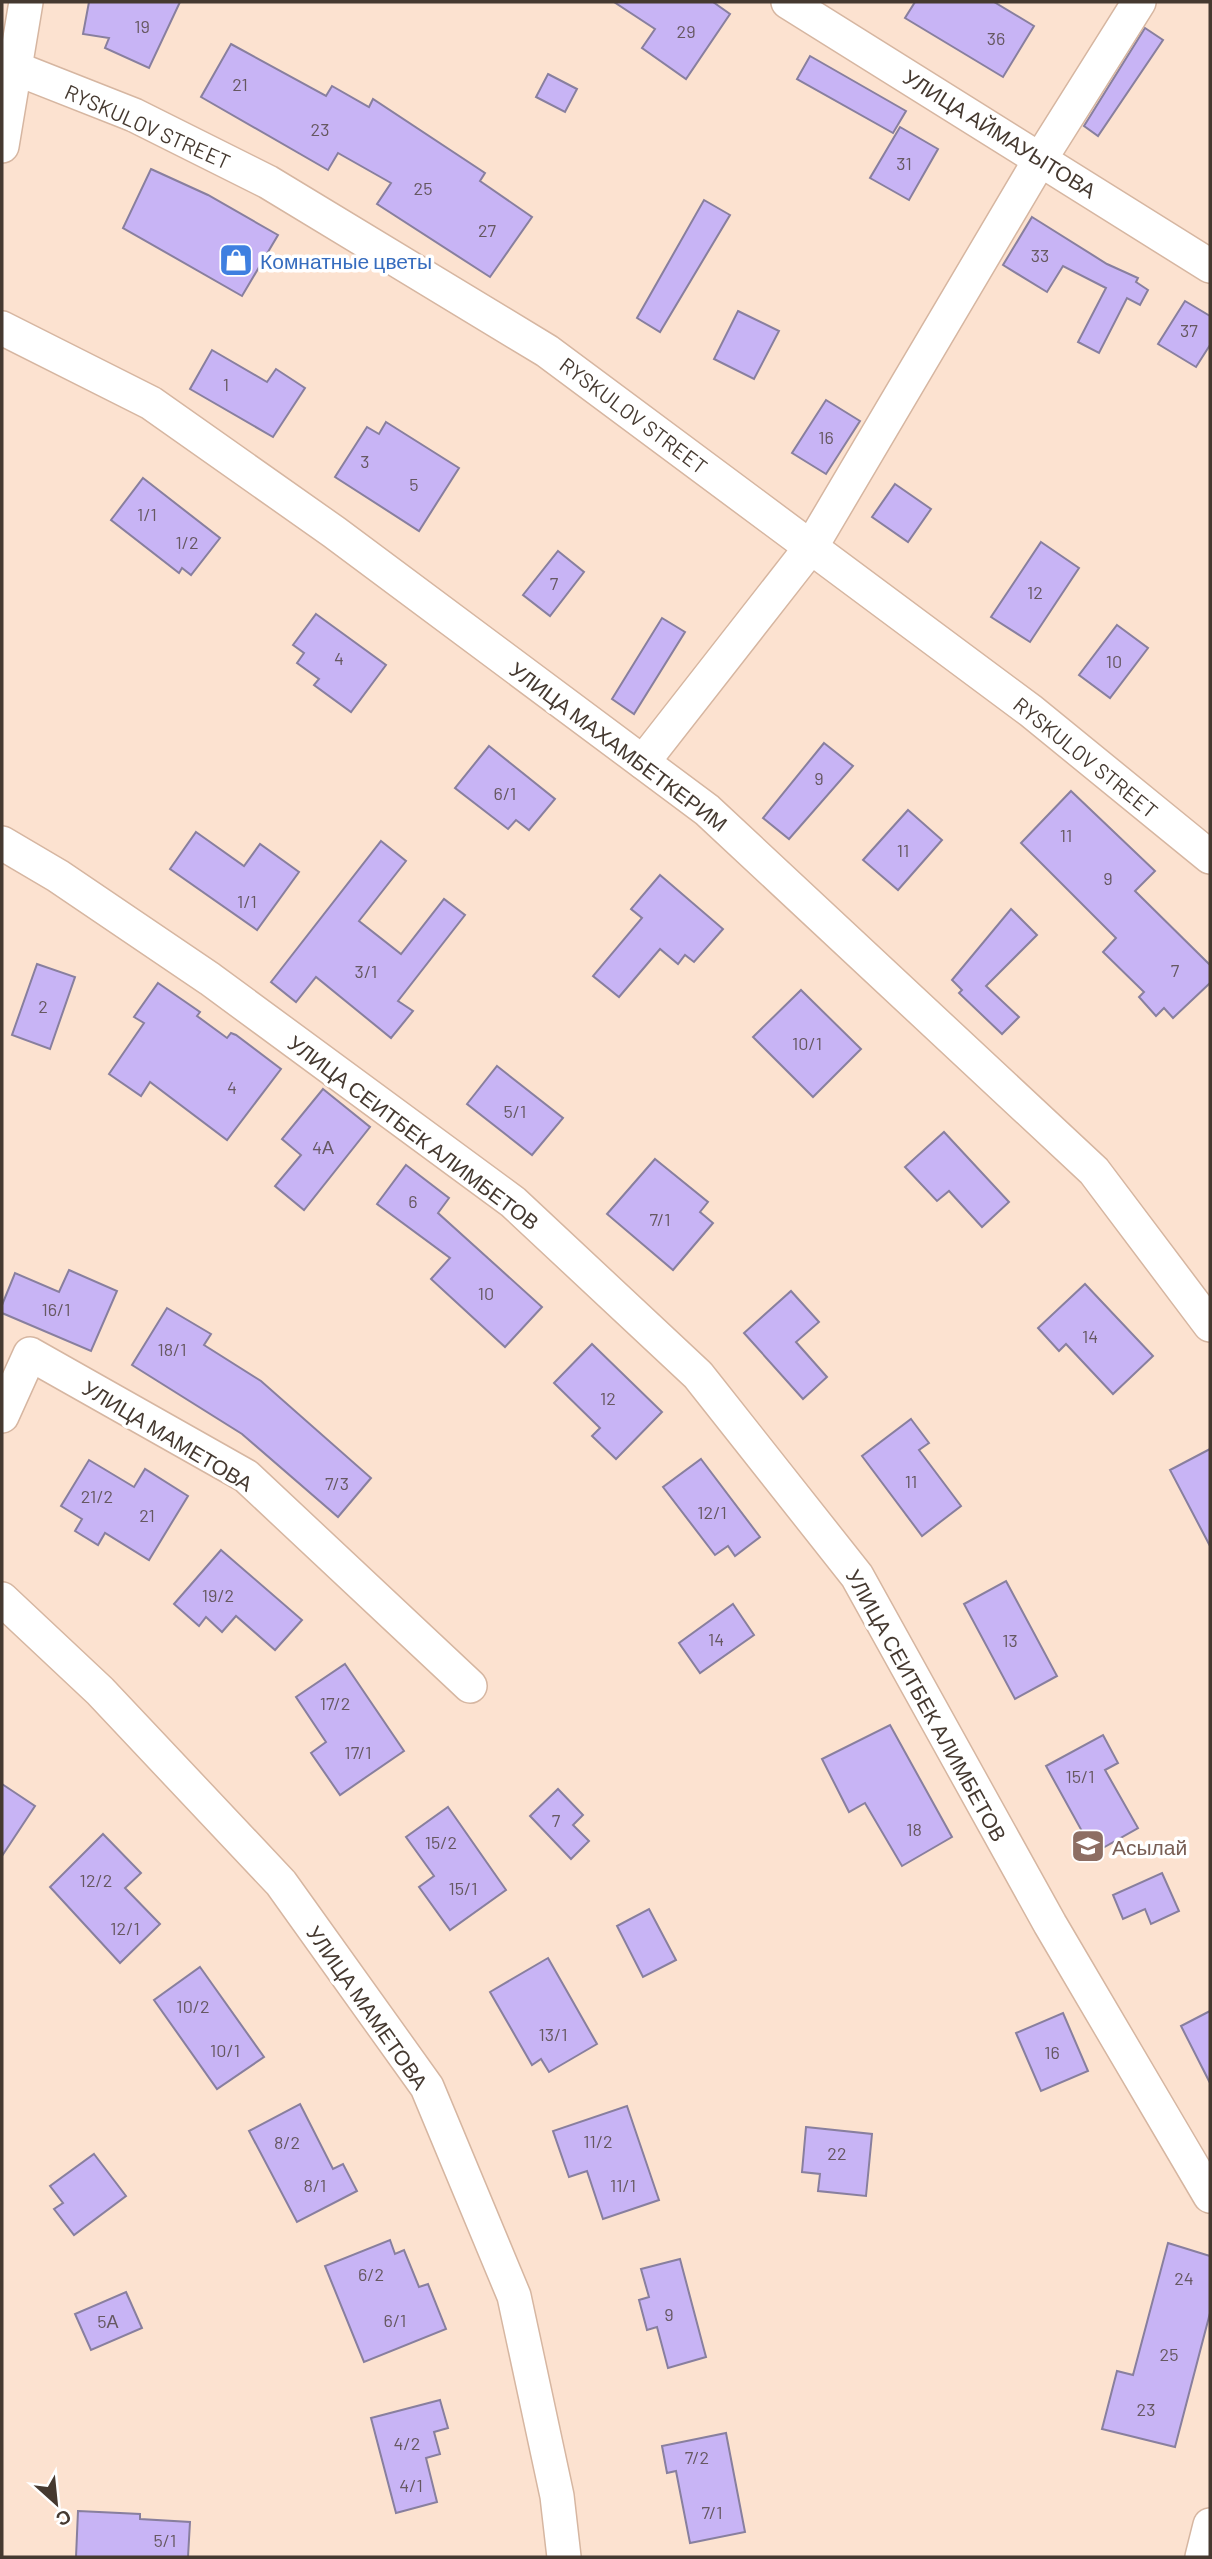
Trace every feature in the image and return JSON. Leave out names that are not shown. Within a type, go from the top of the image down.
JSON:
[{"type":"street","points":[[2,146],[8,65],[26,2]]},
{"type":"street","name":"УЛИЦА АЙМАУЫТОВА","points":[[788,2],[1210,266]]},
{"type":"street","points":[[643,762],[811,547],[1041,158],[1139,2]]},
{"type":"street","name":"RYSKULOV STREET","points":[[8,65],[134,115],[268,182],[547,351],[1031,711],[1210,857]]},
{"type":"street","name":"УЛИЦА МАХАМБЕТКЕРИМ","points":[[2,328],[151,403],[334,532],[707,810],[1094,1171],[1210,1325]]},
{"type":"street","name":"УЛИЦА СЕИТБЕК АЛИМБЕТОВ","points":[[2,843],[58,876],[211,979],[513,1202],[698,1375],[858,1576],[1050,1924],[1210,2196]]},
{"type":"street","name":"УЛИЦА МАМЕТОВА","points":[[2,1416],[30,1354],[246,1476],[470,1686]]},
{"type":"street","name":"УЛИЦА МАМЕТОВА","points":[[2,1599],[100,1691],[281,1883],[427,2087],[514,2296],[557,2496],[564,2557]]},
{"type":"street","points":[[1202,2557],[1210,2525]]},
{"type":"building","points":[[89,2],[180,2],[149,68],[105,48],[109,38],[83,34]]},
{"type":"building","points":[[614,2],[713,2],[730,14],[686,79],[642,48],[655,29]]},
{"type":"building","points":[[915,2],[994,2],[1034,26],[1003,77],[905,18]]},
{"type":"building","points":[[1145,28],[1163,40],[1098,136],[1084,126]]},
{"type":"building","points":[[231,44],[326,96],[332,86],[369,107],[373,99],[485,173],[480,181],[532,217],[490,277],[377,204],[391,183],[338,153],[328,170],[201,97]]},
{"type":"building","points":[[810,56],[906,111],[893,133],[797,79]]},
{"type":"building","points":[[548,74],[577,89],[565,112],[536,97]]},
{"type":"building","points":[[900,127],[938,149],[909,200],[870,178]]},
{"type":"building","points":[[151,169],[208,195],[278,235],[242,296],[123,228]]},
{"type":"building","points":[[704,200],[730,215],[660,332],[637,318]]},
{"type":"building","points":[[1032,217],[1107,264],[1138,278],[1136,282],[1148,290],[1140,305],[1127,298],[1099,353],[1078,342],[1106,288],[1063,266],[1047,292],[1003,265]]},
{"type":"building","points":[[1185,301],[1210,316],[1210,345],[1196,367],[1158,344]]},
{"type":"building","points":[[738,311],[779,331],[754,379],[714,359]]},
{"type":"building","points":[[212,350],[267,382],[276,369],[305,388],[273,437],[190,389]]},
{"type":"building","points":[[826,400],[860,421],[826,474],[792,453]]},
{"type":"building","points":[[386,422],[459,468],[419,531],[335,477],[367,427],[379,434]]},
{"type":"building","points":[[143,478],[220,538],[191,575],[182,568],[179,573],[111,520]]},
{"type":"building","points":[[895,484],[931,509],[908,542],[872,517]]},
{"type":"building","points":[[1041,542],[1079,568],[1030,642],[991,617]]},
{"type":"building","points":[[558,551],[584,572],[550,616],[523,595]]},
{"type":"building","points":[[316,614],[386,665],[351,712],[314,685],[319,679],[297,663],[304,653],[293,645]]},
{"type":"building","points":[[662,618],[685,632],[634,714],[612,699]]},
{"type":"building","points":[[1117,625],[1148,648],[1110,698],[1079,675]]},
{"type":"building","points":[[824,743],[853,766],[789,839],[763,818]]},
{"type":"building","points":[[489,746],[555,799],[529,830],[516,820],[508,829],[455,788]]},
{"type":"building","points":[[1071,791],[1155,871],[1135,891],[1210,965],[1210,983],[1173,1018],[1164,1008],[1156,1016],[1139,997],[1144,992],[1103,952],[1116,938],[1021,843]]},
{"type":"building","points":[[908,810],[942,840],[898,890],[863,860]]},
{"type":"building","points":[[196,832],[244,866],[260,844],[299,872],[257,930],[170,869]]},
{"type":"building","points":[[381,841],[406,861],[359,921],[401,954],[444,899],[465,915],[398,1001],[413,1011],[391,1038],[316,977],[296,1002],[271,982]]},
{"type":"building","points":[[660,875],[723,929],[694,962],[685,955],[678,964],[660,949],[619,997],[593,976],[642,918],[631,909]]},
{"type":"building","points":[[1011,909],[1037,935],[986,986],[1019,1017],[1002,1034],[959,993],[962,990],[952,980]]},
{"type":"building","points":[[37,964],[75,977],[50,1049],[12,1035]]},
{"type":"building","points":[[158,983],[200,1012],[197,1016],[227,1038],[231,1033],[236,1035],[281,1069],[227,1140],[150,1082],[141,1096],[109,1074],[144,1023],[134,1017]]},
{"type":"building","points":[[801,990],[861,1049],[813,1097],[753,1037]]},
{"type":"building","points":[[497,1066],[563,1118],[532,1155],[467,1104]]},
{"type":"building","points":[[323,1089],[370,1127],[304,1210],[275,1186],[301,1155],[282,1139]]},
{"type":"building","points":[[944,1132],[1009,1202],[982,1227],[949,1191],[937,1201],[905,1167]]},
{"type":"building","points":[[655,1159],[708,1202],[700,1212],[713,1223],[673,1270],[607,1214]]},
{"type":"building","points":[[406,1165],[449,1198],[438,1213],[542,1307],[505,1347],[431,1279],[450,1258],[377,1204]]},
{"type":"building","points":[[69,1270],[117,1291],[91,1351],[2,1313],[2,1305],[15,1273],[59,1292]]},
{"type":"building","points":[[1085,1284],[1153,1356],[1113,1394],[1066,1344],[1059,1351],[1038,1328]]},
{"type":"building","points":[[791,1291],[819,1322],[796,1342],[827,1377],[803,1399],[744,1333]]},
{"type":"building","points":[[167,1308],[211,1334],[204,1345],[261,1381],[371,1478],[338,1517],[242,1434],[132,1365]]},
{"type":"building","points":[[592,1344],[662,1412],[616,1459],[592,1436],[600,1428],[554,1383]]},
{"type":"building","points":[[911,1419],[929,1443],[919,1450],[961,1506],[922,1536],[862,1456]]},
{"type":"building","points":[[1210,1449],[1210,1546],[1170,1470]]},
{"type":"building","points":[[701,1459],[760,1537],[735,1556],[728,1546],[715,1555],[663,1487]]},
{"type":"building","points":[[89,1460],[134,1487],[145,1469],[188,1496],[149,1560],[105,1533],[98,1545],[75,1531],[82,1519],[61,1506]]},
{"type":"building","points":[[221,1550],[302,1620],[275,1650],[236,1616],[222,1632],[206,1617],[199,1626],[174,1604]]},
{"type":"building","points":[[1006,1581],[1057,1676],[1015,1699],[964,1604]]},
{"type":"building","points":[[733,1604],[754,1635],[700,1673],[679,1643]]},
{"type":"building","points":[[345,1664],[404,1751],[340,1795],[311,1753],[326,1742],[296,1697]]},
{"type":"building","points":[[890,1725],[952,1837],[902,1866],[865,1803],[849,1812],[822,1759]]},
{"type":"building","points":[[1103,1735],[1118,1763],[1105,1770],[1138,1828],[1094,1853],[1046,1766]]},
{"type":"building","points":[[2,1784],[35,1806],[2,1856]]},
{"type":"building","points":[[558,1789],[583,1815],[573,1825],[589,1841],[571,1859],[530,1816]]},
{"type":"building","points":[[448,1807],[506,1890],[450,1930],[419,1887],[434,1876],[406,1837]]},
{"type":"building","points":[[103,1834],[141,1873],[125,1888],[160,1924],[120,1963],[50,1887]]},
{"type":"building","points":[[1162,1873],[1179,1911],[1151,1924],[1145,1909],[1123,1919],[1113,1895]]},
{"type":"building","points":[[649,1909],[676,1960],[643,1977],[617,1926]]},
{"type":"building","points":[[548,1958],[597,2044],[549,2072],[541,2059],[532,2065],[490,1992]]},
{"type":"building","points":[[200,1967],[264,2057],[217,2089],[154,2000]]},
{"type":"building","points":[[1210,2011],[1210,2083],[1181,2026]]},
{"type":"building","points":[[1063,2013],[1088,2071],[1041,2091],[1016,2033]]},
{"type":"building","points":[[300,2104],[333,2169],[343,2164],[357,2191],[297,2222],[249,2131]]},
{"type":"building","points":[[627,2106],[659,2200],[603,2219],[587,2171],[569,2177],[553,2131]]},
{"type":"building","points":[[806,2127],[872,2134],[866,2196],[818,2191],[820,2174],[802,2172]]},
{"type":"building","points":[[94,2154],[126,2196],[74,2235],[54,2209],[63,2203],[50,2186]]},
{"type":"building","points":[[390,2240],[395,2254],[404,2250],[419,2287],[428,2284],[446,2329],[364,2362],[325,2266]]},
{"type":"building","points":[[1168,2243],[1210,2256],[1210,2313],[1175,2447],[1102,2429],[1117,2371],[1133,2375]]},
{"type":"building","points":[[680,2259],[706,2357],[668,2368],[657,2327],[647,2330],[639,2300],[649,2297],[641,2269]]},
{"type":"building","points":[[126,2292],[142,2328],[91,2350],[75,2314]]},
{"type":"building","points":[[440,2400],[448,2428],[434,2432],[440,2454],[426,2458],[437,2502],[396,2513],[371,2418]]},
{"type":"building","points":[[726,2433],[745,2532],[690,2543],[676,2471],[667,2473],[662,2446]]},
{"type":"building","points":[[78,2511],[140,2514],[140,2519],[190,2522],[188,2557],[76,2557]]},
{"type":"place","name":"Комнатные цветы","points":[[236,260]]},
{"type":"place","name":"Асылай","points":[[1088,1846]]}]
